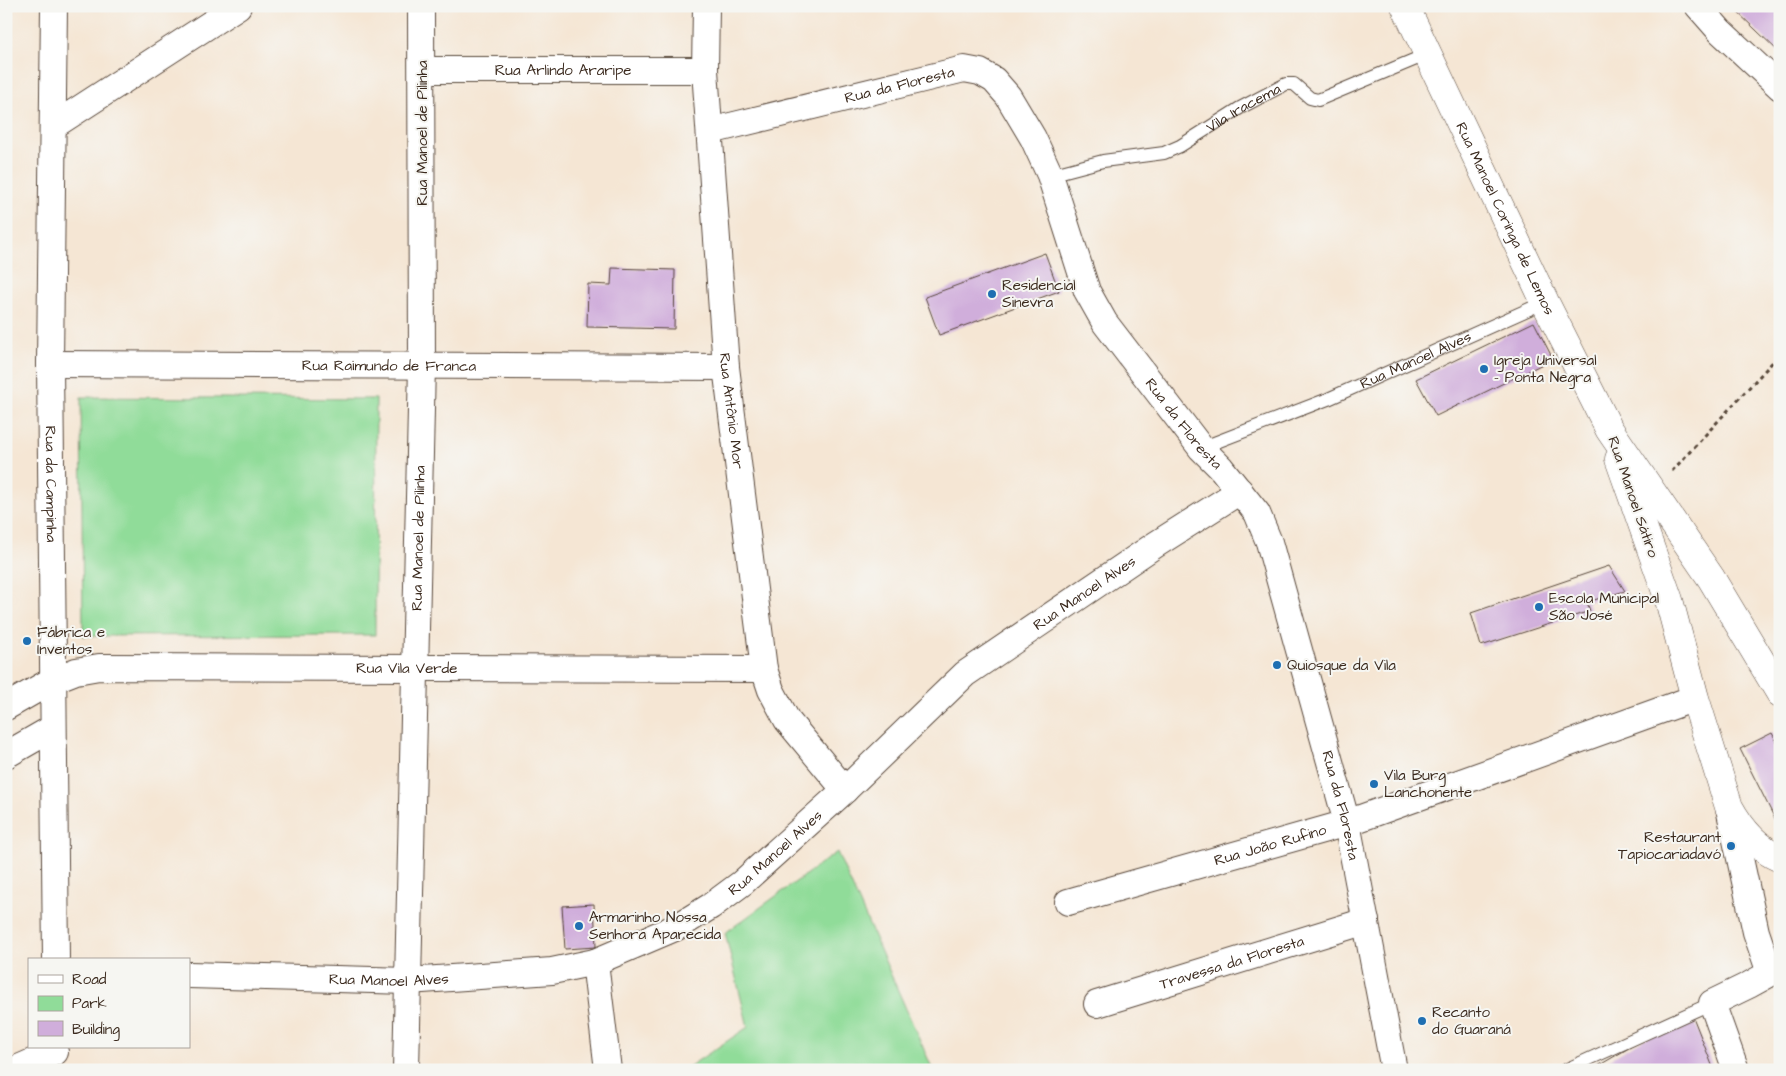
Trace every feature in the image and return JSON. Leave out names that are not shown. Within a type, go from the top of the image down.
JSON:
[{"type":"main road","name":"Rua Manoel Coringa de Lemos","points":[[1407,7],[1545,302],[1610,429]]},
{"type":"main road","name":"Rua Manoel Sátiro","points":[[1610,429],[1711,578],[1780,693]]},
{"type":"main road","name":"Rua Manoel Sátiro","points":[[1610,429],[1669,600],[1695,698],[1729,808],[1737,822],[1754,842],[1770,854],[1780,858]]},
{"type":"street","name":"Rua da Campinha","points":[[54,6],[50,364],[56,958]]},
{"type":"street","points":[[53,126],[238,6]]},
{"type":"street","name":"Rua Manoel de Pilinha","points":[[406,1070],[422,365],[421,6]]},
{"type":"street","name":"Rua Antônio Mor","points":[[706,6],[705,70],[726,367],[764,669],[771,690],[787,720],[844,790]]},
{"type":"street","points":[[1698,6],[1720,31],[1780,87]]},
{"type":"street","name":"Rua da Floresta","points":[[710,131],[964,69],[980,72],[994,80],[1008,96],[1033,138],[1050,175],[1087,291],[1105,323],[1201,448],[1257,513],[1269,542],[1347,823],[1394,1070]]},
{"type":"street","name":"Rua Arlindo Araripe","points":[[422,70],[705,70]]},
{"type":"street","name":"Rua Raimundo de Franca","points":[[50,364],[726,367]]},
{"type":"street","name":"Rua Manoel Alves","points":[[190,975],[408,981],[552,972],[596,962],[677,928],[711,906],[742,882],[844,790],[965,674],[1155,545],[1240,491]]},
{"type":"street","name":"Rua Vila Verde","points":[[6,707],[53,680],[76,671],[99,667],[764,669]]},
{"type":"street","name":"Rua João Rufino","points":[[1068,902],[1347,823],[1695,698]]},
{"type":"street","points":[[9,753],[54,728]]},
{"type":"street","name":"Rua Manoel Sátiro","points":[[1729,808],[1756,932],[1775,970]]},
{"type":"street","name":"Travessa da Floresta","points":[[1097,1004],[1366,921]]},
{"type":"street","points":[[596,962],[608,1070]]},
{"type":"street","points":[[1736,1070],[1712,1003],[1775,970]]},
{"type":"street","points":[[14,1070],[55,1056]]},
{"type":"lane","name":"Vila Iracema","points":[[1050,175],[1102,161],[1164,153],[1180,146],[1233,112],[1286,84],[1294,84],[1310,98],[1318,100],[1428,54]]},
{"type":"lane","name":"Rua Manoel Alves","points":[[1201,448],[1328,399],[1545,302]]},
{"type":"lane","points":[[1565,1070],[1712,1003]]},
{"type":"path","points":[[1653,492],[1780,354]]},
{"type":"green space","points":[[81,397],[376,399],[375,635],[83,636]]},
{"type":"green space","points":[[837,852],[933,1070],[684,1070],[748,1027],[725,933]]},
{"type":"building","points":[[1731,6],[1780,6],[1780,53]]},
{"type":"building","name":"Residencial Sinevra","points":[[1045,253],[1059,291],[939,335],[925,297]]},
{"type":"building","points":[[612,268],[675,270],[674,329],[587,327],[588,284],[611,285]]},
{"type":"building","name":"Igreja Universal - Ponta Negra","points":[[1534,322],[1553,359],[1436,416],[1416,379]]},
{"type":"building","name":"Escola Municipal São José","points":[[1609,566],[1625,591],[1587,602],[1590,611],[1481,646],[1471,613]]},
{"type":"building","points":[[1772,733],[1780,748],[1780,829],[1740,749]]},
{"type":"building","name":"Armarinho Nossa Senhora Aparecida","points":[[594,904],[596,947],[565,949],[562,906]]},
{"type":"building","points":[[1691,1012],[1714,1070],[1591,1070]]},
{"type":"place","name":"Residencial Sinevra","points":[[992,294]]},
{"type":"place","name":"Igreja Universal - Ponta Negra","points":[[1484,369]]},
{"type":"place","name":"Escola Municipal São José","points":[[1539,607]]},
{"type":"place","name":"Fábrica e Inventos","points":[[27,641]]},
{"type":"place","name":"Quiosque da Vila","points":[[1277,665]]},
{"type":"place","name":"Vila Burg Lanchonente","points":[[1374,784]]},
{"type":"place","name":"Restaurant Tapiocariadavó","points":[[1731,846]]},
{"type":"place","name":"Armarinho Nossa Senhora Aparecida","points":[[579,926]]},
{"type":"place","name":"Recanto do Guaraná","points":[[1422,1021]]}]
